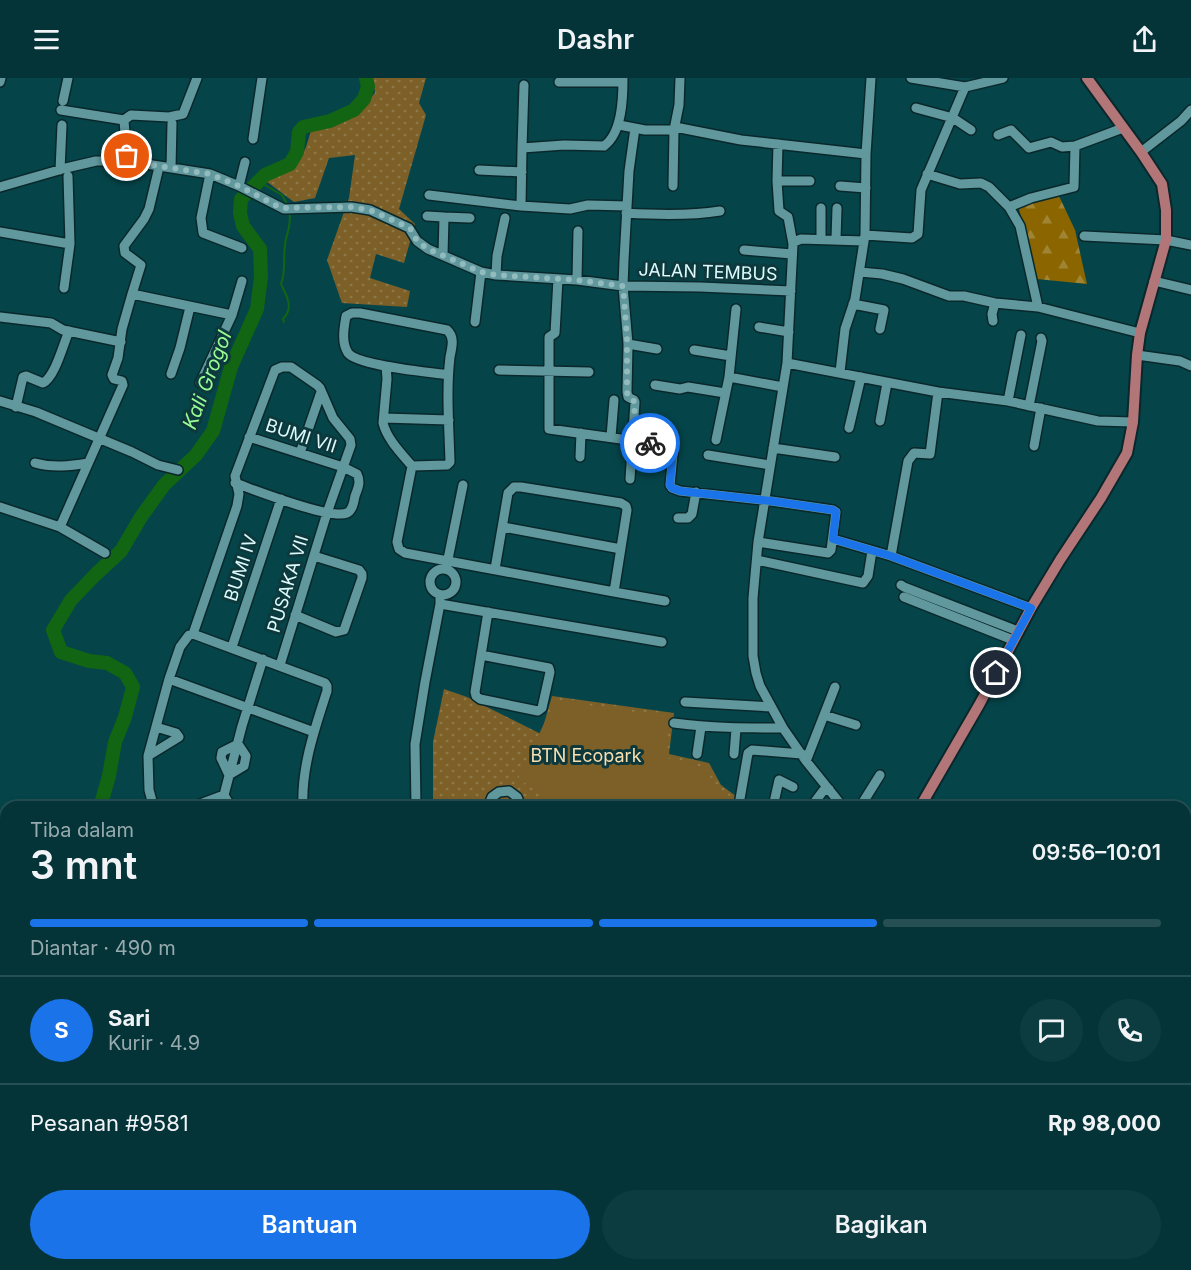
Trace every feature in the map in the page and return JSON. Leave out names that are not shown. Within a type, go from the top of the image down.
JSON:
[{"type":"main road","points":[[923,801],[1031,608],[1127,453],[1133,422],[1140,333],[1166,240],[1166,210],[1162,184],[1087,78]]},
{"type":"street","points":[[68,78],[62,105],[124,120],[131,115],[169,117],[183,114],[197,78]]},
{"type":"street","points":[[253,139],[262,78]]},
{"type":"street","points":[[673,186],[680,78]]},
{"type":"street","points":[[840,372],[845,329],[860,272],[864,238],[871,78]]},
{"type":"street","points":[[911,78],[961,84],[999,79]]},
{"type":"street","points":[[522,148],[564,145],[604,146],[619,125],[623,80],[559,82]]},
{"type":"street","points":[[838,801],[783,728],[756,674],[753,656],[753,598],[758,542],[787,363],[794,242],[801,239],[912,238],[918,234],[921,190],[953,118],[961,84]]},
{"type":"street","points":[[521,206],[524,85]]},
{"type":"street","points":[[916,108],[953,118],[970,130]]},
{"type":"street","points":[[1141,152],[1181,121],[1191,110]]},
{"type":"street","points":[[124,120],[127,161]]},
{"type":"street","points":[[1181,121],[1191,125]]},
{"type":"street","points":[[171,123],[171,168]]},
{"type":"street","points":[[62,125],[70,244],[64,288]]},
{"type":"street","points":[[619,125],[634,128],[675,129],[741,140],[866,154]]},
{"type":"street","points":[[623,286],[626,209],[634,128]]},
{"type":"street","points":[[998,135],[1011,130],[1029,148],[1051,142],[1062,147],[1075,146],[1123,128]]},
{"type":"street","points":[[778,144],[776,180],[779,211],[788,217],[793,249]]},
{"type":"street","points":[[1009,207],[1031,198],[1074,187],[1075,146]]},
{"type":"street","name":"JALAN TEMBUS","points":[[0,187],[64,173],[96,160],[127,161],[210,174],[281,208],[351,207],[370,210],[410,228],[417,241],[428,249],[481,272],[496,275],[576,280],[623,286],[700,286],[791,291]]},
{"type":"street","points":[[241,187],[245,162]]},
{"type":"street","points":[[60,527],[123,385],[122,381],[112,375],[118,358],[122,329],[141,265],[125,253],[124,246],[144,219],[149,208],[159,167]]},
{"type":"street","points":[[479,170],[522,172]]},
{"type":"street","points":[[210,174],[201,218],[203,233],[242,248]]},
{"type":"street","points":[[927,174],[960,184],[981,183],[989,187],[1009,207],[1020,226],[1038,307]]},
{"type":"street","points":[[777,181],[810,181]]},
{"type":"street","points":[[840,186],[866,188]]},
{"type":"street","points":[[429,195],[521,206],[570,209],[588,205],[669,215],[720,211]]},
{"type":"street","points":[[820,239],[821,208]]},
{"type":"street","points":[[836,239],[837,208]]},
{"type":"street","points":[[427,216],[470,218]]},
{"type":"street","points":[[442,255],[444,217]]},
{"type":"street","points":[[496,275],[497,256],[505,218]]},
{"type":"street","points":[[576,280],[579,231]]},
{"type":"street","points":[[0,232],[70,244]]},
{"type":"street","points":[[1084,236],[1166,240],[1191,245]]},
{"type":"street","points":[[744,250],[793,249]]},
{"type":"street","points":[[475,322],[481,272]]},
{"type":"street","points":[[860,272],[903,279],[949,296],[964,296],[995,303],[1038,307],[1140,333]]},
{"type":"street","points":[[558,279],[555,333],[549,337],[549,429],[671,446],[673,454],[670,485],[680,491],[835,510],[833,539],[831,550],[828,553],[758,542]]},
{"type":"street","points":[[200,383],[232,315],[242,281]]},
{"type":"street","points":[[1154,281],[1191,290]]},
{"type":"street","name":"JALAN TEMBUS","points":[[623,286],[628,344],[627,392],[628,397],[635,402],[630,479]]},
{"type":"street","points":[[132,294],[232,315]]},
{"type":"street","points":[[993,321],[995,303]]},
{"type":"street","points":[[853,304],[884,310],[880,329]]},
{"type":"street","points":[[171,374],[190,307]]},
{"type":"street","points":[[716,440],[729,377],[736,309]]},
{"type":"street","points":[[412,466],[447,465],[450,462],[448,375],[453,339],[447,330],[360,313],[346,316],[343,337],[349,355],[354,358],[402,369],[448,375]]},
{"type":"street","points":[[0,317],[51,323],[69,331],[121,342]]},
{"type":"street","points":[[759,327],[789,332]]},
{"type":"street","points":[[16,407],[23,377],[26,376],[43,383],[47,381],[56,366],[69,331]]},
{"type":"street","points":[[1008,401],[1021,335]]},
{"type":"street","points":[[1029,406],[1041,338]]},
{"type":"street","points":[[628,344],[657,349]]},
{"type":"street","points":[[694,350],[731,356]]},
{"type":"street","points":[[1137,355],[1180,361],[1191,366]]},
{"type":"street","points":[[787,363],[938,392],[1008,401],[1098,421],[1133,422]]},
{"type":"street","points":[[386,366],[385,429],[398,450],[412,466]]},
{"type":"street","points":[[193,634],[237,506],[238,488],[235,477],[275,370],[282,367],[291,367],[317,385],[321,392],[300,453]]},
{"type":"street","points":[[387,380],[402,369]]},
{"type":"street","points":[[499,370],[589,372]]},
{"type":"street","points":[[729,377],[783,387]]},
{"type":"street","points":[[849,428],[861,377]]},
{"type":"street","points":[[880,421],[887,383]]},
{"type":"street","points":[[655,385],[725,393]]},
{"type":"street","name":"PUSAKA VII","points":[[280,665],[351,442],[333,418],[321,392]]},
{"type":"street","points":[[891,556],[908,461],[914,453],[930,454],[938,392]]},
{"type":"street","points":[[611,437],[614,400]]},
{"type":"street","points":[[0,401],[36,412],[158,465],[178,470]]},
{"type":"street","points":[[1034,446],[1041,408]]},
{"type":"street","points":[[384,417],[449,420]]},
{"type":"street","points":[[580,457],[581,434]]},
{"type":"street","name":"BUMI VII","points":[[249,437],[342,467]]},
{"type":"street","points":[[773,448],[835,457]]},
{"type":"street","points":[[708,455],[770,465]]},
{"type":"street","points":[[35,463],[65,467],[88,463]]},
{"type":"street","points":[[412,466],[397,546],[405,553],[447,565],[495,568],[665,601]]},
{"type":"street","points":[[235,483],[327,513],[347,513],[351,509],[360,481],[357,474],[342,467]]},
{"type":"street","points":[[416,801],[415,744],[424,682],[440,600],[452,593],[456,583],[447,565],[463,485]]},
{"type":"street","points":[[495,568],[508,493],[514,488],[521,487],[621,503],[627,510],[614,592]]},
{"type":"street","points":[[678,518],[688,518],[692,514],[696,492]]},
{"type":"street","name":"BUMI IV","points":[[232,647],[281,499]]},
{"type":"street","points":[[0,507],[60,527],[105,553]]},
{"type":"street","points":[[503,527],[621,549]]},
{"type":"street","points":[[833,539],[891,556],[1031,608]]},
{"type":"street","points":[[757,560],[863,583],[868,576],[872,551]]},
{"type":"street","points":[[296,615],[336,632],[344,630],[362,578],[359,570],[314,556]]},
{"type":"street","points":[[447,565],[435,571],[429,582],[430,588],[440,600],[488,612],[662,642]]},
{"type":"street","points":[[901,585],[1016,636]]},
{"type":"street","points":[[904,597],[1016,636]]},
{"type":"street","points":[[481,655],[549,668],[542,708],[538,711],[480,699],[476,696],[474,692],[488,612]]},
{"type":"street","points":[[152,801],[149,790],[148,756],[180,647],[189,635],[193,634],[280,665],[321,681],[327,686],[305,771],[303,801]]},
{"type":"street","points":[[223,801],[263,659]]},
{"type":"street","points":[[169,679],[314,732]]},
{"type":"street","points":[[804,757],[835,687]]},
{"type":"street","points":[[685,702],[771,707]]},
{"type":"street","points":[[824,715],[856,725]]},
{"type":"street","points":[[674,723],[736,729],[783,728]]},
{"type":"street","points":[[148,756],[179,737],[156,727]]},
{"type":"street","points":[[697,754],[701,727]]},
{"type":"street","points":[[734,754],[736,729]]},
{"type":"street","points":[[745,801],[748,753],[752,750],[804,757]]},
{"type":"street","points":[[864,801],[880,775]]},
{"type":"street","points":[[774,801],[779,780],[793,787]]},
{"type":"street","points":[[816,801],[823,791],[829,789]]},
{"type":"street","points":[[490,801],[492,797],[500,792],[509,791],[517,796],[520,801]]},
{"type":"street","points":[[208,801],[224,795]]},
{"type":"street","points":[[224,795],[228,801]]},
{"type":"street","points":[[1191,1220],[1191,1231]]},
{"type":"green space","points":[[373,78],[426,78],[419,103],[426,115],[399,209],[415,224],[404,263],[376,254],[370,278],[410,291],[407,307],[342,303],[327,260],[349,198],[355,155],[329,158],[315,198],[294,202],[266,181],[299,162],[312,128],[360,109],[375,93]]},
{"type":"green space","points":[[1058,194],[1075,230],[1087,284],[1037,279],[1018,205]]},
{"type":"green space","points":[[444,689],[467,697],[541,734],[552,696],[674,713],[669,754],[709,763],[721,785],[748,801],[433,801],[433,742]]},
{"type":"green space","name":"BTN Ecopark","points":[[555,700],[668,717],[667,758],[705,768],[717,789],[738,801],[556,801],[518,779]]},
{"type":"waterway","name":"Kali Grogol","points":[[102,801],[115,742],[133,687],[125,673],[107,663],[89,661],[61,652],[53,630],[71,600],[121,551],[141,517],[164,485],[196,455],[213,431],[231,367],[257,309],[261,277],[260,249],[243,226],[240,213],[241,199],[265,175],[290,164],[297,152],[299,132],[303,127],[330,121],[354,110],[364,99],[368,86],[366,78]]},
{"type":"waterway","points":[[258,181],[282,195],[287,204]]},
{"type":"waterway","points":[[284,322],[283,319],[289,306],[281,284],[290,211]]},
{"type":"way so far","points":[[127,156],[127,161],[210,174],[281,208],[351,207],[370,210],[410,228],[417,241],[428,249],[481,272],[623,286],[627,337],[627,392],[628,397],[635,402],[633,441],[650,443]]},
{"type":"route","points":[[650,443],[671,446],[673,449],[670,485],[672,488],[680,491],[835,510],[833,539],[891,556],[1031,608],[996,673]]}]
